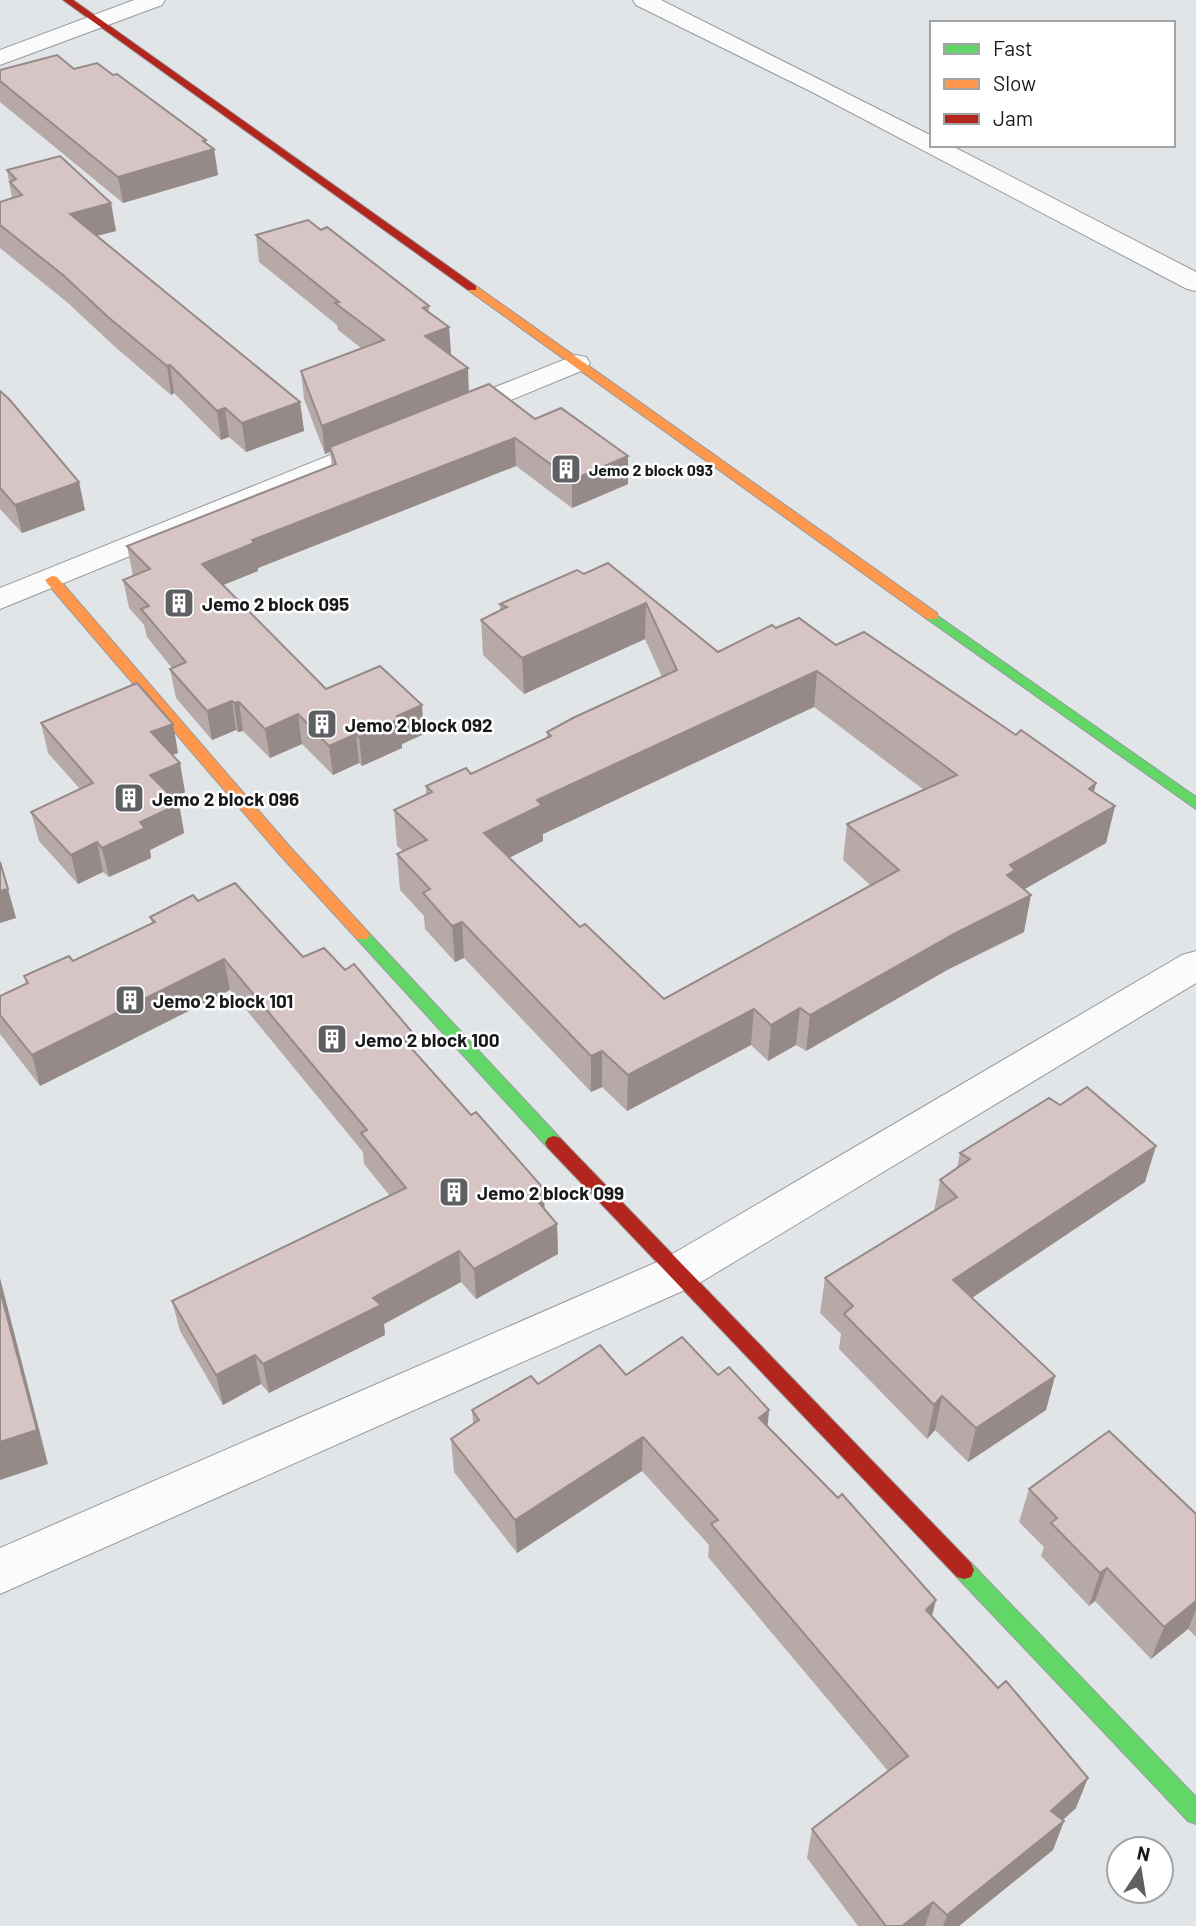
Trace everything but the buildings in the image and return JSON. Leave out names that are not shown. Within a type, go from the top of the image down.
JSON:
[{"type":"street","points":[[67,0],[1196,804]]},
{"type":"street","points":[[0,58],[154,0]]},
{"type":"street","points":[[645,0],[930,144]]},
{"type":"street","points":[[935,147],[1196,283]]},
{"type":"street","points":[[0,599],[576,363]]},
{"type":"street","points":[[51,580],[285,851],[517,1105],[1196,1813]]},
{"type":"street","points":[[0,1571],[680,1272],[1196,965]]},
{"type":"traffic: fast","points":[[932,616],[1196,804]]},
{"type":"traffic: fast","points":[[362,935],[554,1143]]},
{"type":"traffic: fast","points":[[964,1570],[1196,1813]]},
{"type":"traffic: slow","points":[[472,288],[932,616]]},
{"type":"traffic: slow","points":[[52,580],[285,851],[362,935]]},
{"type":"traffic: jam","points":[[67,0],[472,288]]},
{"type":"traffic: jam","points":[[554,1143],[964,1570]]},
{"type":"place","name":"Jemo 2 block 093","points":[[566,469]]},
{"type":"place","name":"Jemo 2 block 095","points":[[179,603]]},
{"type":"place","name":"Jemo 2 block 092","points":[[322,724]]},
{"type":"place","name":"Jemo 2 block 096","points":[[129,798]]},
{"type":"place","name":"Jemo 2 block 101","points":[[130,1000]]},
{"type":"place","name":"Jemo 2 block 100","points":[[332,1039]]},
{"type":"place","name":"Jemo 2 block 099","points":[[454,1192]]}]
